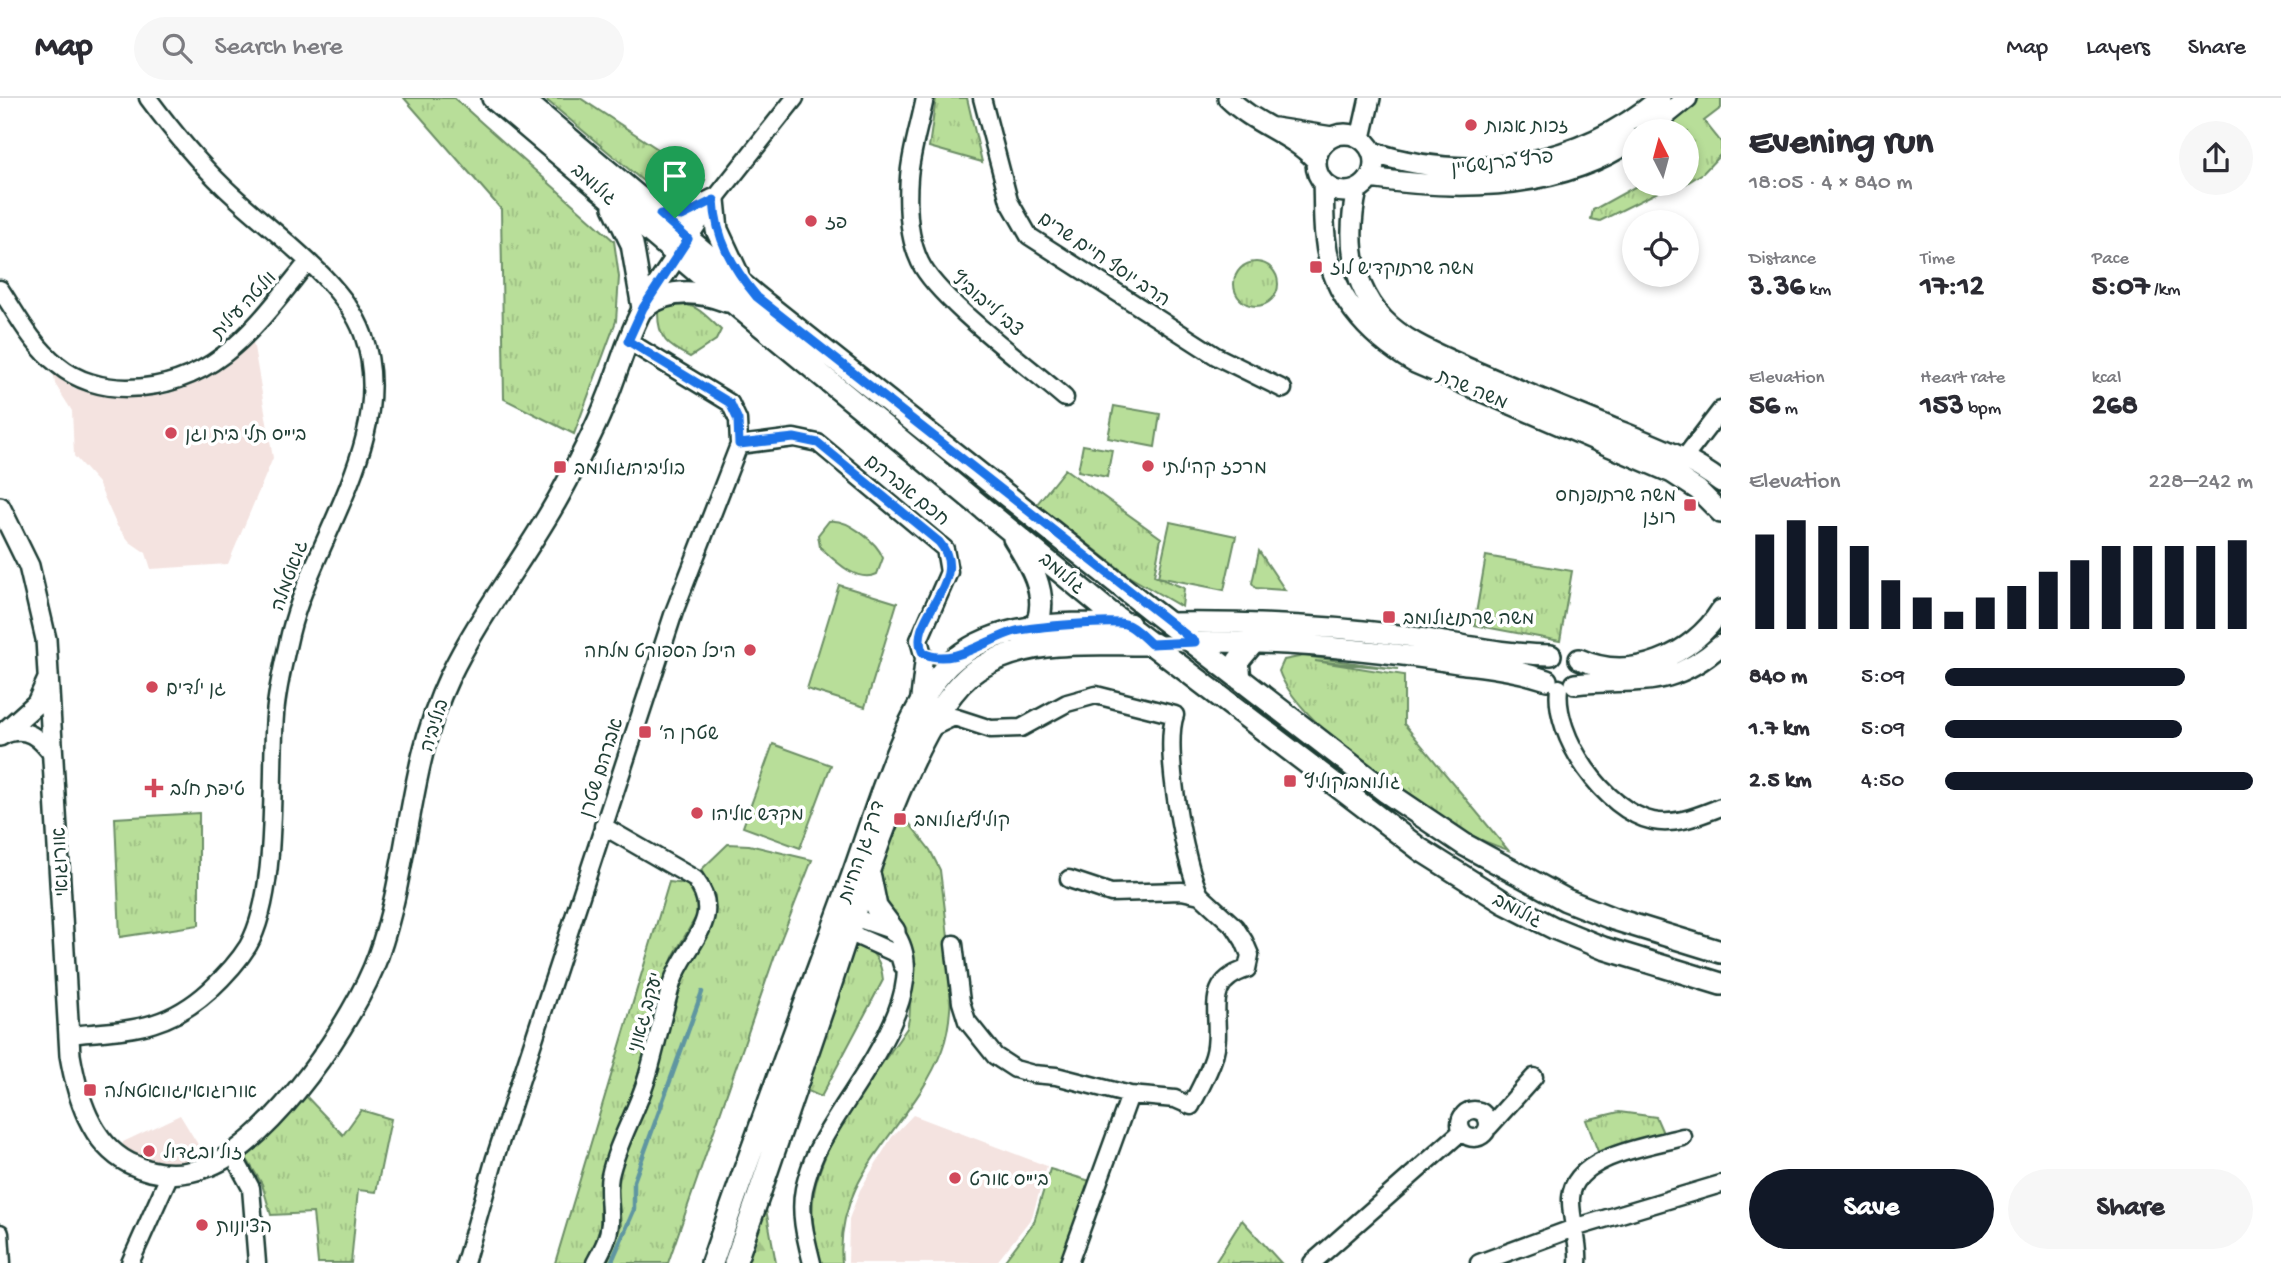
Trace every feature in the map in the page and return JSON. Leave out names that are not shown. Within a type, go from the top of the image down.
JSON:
[{"type":"main road","name":"גולומב","points":[[493,98],[606,193],[757,297],[1169,624],[1385,791],[1493,862],[1566,900],[1614,919],[1721,952]]},
{"type":"main road","name":"גולומב","points":[[521,98],[660,214],[683,247],[735,304],[1151,644],[1421,850],[1505,903],[1604,948],[1721,984]]},
{"type":"main road","points":[[606,193],[632,244],[643,308],[657,298],[686,292],[712,295],[735,304]]},
{"type":"main road","points":[[660,214],[682,216],[714,200],[717,230],[723,246],[731,264],[757,297]]},
{"type":"main road","points":[[1006,524],[1033,571],[1040,594],[1040,614],[1028,629]]},
{"type":"main road","name":"דרך גן החיות","points":[[735,1263],[847,921],[879,796],[918,710],[944,669],[965,652],[991,639],[1028,629],[1169,624]]},
{"type":"main road","points":[[1151,644],[1195,642]]},
{"type":"main road","points":[[1240,679],[1238,661],[1253,643]]},
{"type":"main road","name":"דרך גן החיות","points":[[712,1263],[847,921],[870,873],[893,808],[945,701],[962,680],[991,662],[1020,650],[1051,646],[1151,644]]},
{"type":"main road","points":[[870,873],[876,907],[894,931]]},
{"type":"street","name":"גואטמלה","points":[[69,1035],[138,1028],[173,1018],[217,983],[243,953],[257,927],[265,889],[275,716],[285,657],[299,601],[359,456],[370,417],[371,375],[363,333],[345,298],[221,184],[148,98]]},
{"type":"street","points":[[683,247],[714,200],[794,98]]},
{"type":"street","name":"צבי לייבוביץ","points":[[925,98],[909,174],[910,225],[919,261],[937,288],[1065,398]]},
{"type":"street","name":"הרב יוסף חיים שרים","points":[[982,98],[1009,201],[1029,236],[1216,356],[1283,389]]},
{"type":"street","points":[[1228,98],[1261,125],[1316,160],[1323,182],[1341,192],[1364,184],[1374,164],[1352,140]]},
{"type":"street","points":[[1352,140],[1363,98]]},
{"type":"street","points":[[1352,140],[1370,98]]},
{"type":"street","name":"פרץ ברנשטיין","points":[[1261,125],[1352,140],[1405,163],[1441,169],[1534,161],[1586,146],[1612,134],[1660,98]]},
{"type":"street","points":[[1661,119],[1687,98]]},
{"type":"street","points":[[1316,160],[1321,146],[1352,140]]},
{"type":"street","name":"פרץ ברנשטיין","points":[[1364,184],[1440,186],[1525,180],[1592,162],[1622,146]]},
{"type":"street","name":"משה שרת","points":[[1323,182],[1329,260],[1352,309],[1383,344],[1415,363],[1721,482]]},
{"type":"street","name":"משה שרת","points":[[1364,184],[1351,242],[1356,272],[1369,299],[1395,330],[1420,346],[1678,465],[1721,513]]},
{"type":"street","name":"בוליביה","points":[[170,1174],[211,1166],[232,1153],[278,1110],[320,1059],[359,999],[386,933],[421,759],[447,682],[560,494],[597,424],[643,308],[683,247]]},
{"type":"street","name":"וולטה עילית","points":[[0,289],[39,346],[57,365],[94,384],[140,387],[181,380],[217,361],[257,325],[307,263]]},
{"type":"street","points":[[628,341],[730,403],[738,420],[739,444]]},
{"type":"street","points":[[1678,465],[1721,410]]},
{"type":"street","name":"חכם אברהם","points":[[739,444],[794,438],[818,443],[939,542],[948,556],[949,572],[920,633],[919,645],[923,653],[918,710]]},
{"type":"street","name":"אברהם שטרן","points":[[465,1263],[495,1158],[674,612],[739,444]]},
{"type":"street","name":"אורוגואי","points":[[0,508],[23,552],[42,612],[49,675],[69,1035],[80,1097],[106,1144],[120,1158],[139,1168],[170,1174]]},
{"type":"street","points":[[1169,624],[1303,625],[1442,640],[1526,654],[1551,654],[1567,650],[1594,665],[1627,666],[1670,658],[1682,652],[1709,628],[1721,610]]},
{"type":"street","points":[[1195,642],[1253,643],[1417,656],[1512,671],[1560,684],[1658,679],[1693,665],[1721,645]]},
{"type":"street","points":[[923,653],[936,657],[965,652]]},
{"type":"street","points":[[1551,654],[1544,665],[1560,684],[1558,709],[1569,739],[1604,791],[1622,807],[1655,822],[1696,817],[1721,807]]},
{"type":"street","points":[[1560,684],[1581,674],[1579,659]]},
{"type":"street","points":[[0,736],[37,703],[49,675]]},
{"type":"street","points":[[962,680],[963,701],[969,721]]},
{"type":"street","points":[[928,732],[947,718],[969,721],[991,729],[1021,729],[1067,703],[1096,695],[1175,715],[1170,728],[1180,827],[1192,879],[1200,895],[1235,927],[1250,955],[1247,969],[1224,981],[1216,996],[1219,1033],[1214,1057],[1191,1106],[1175,1099],[1130,1095],[1056,1076],[1024,1072],[995,1056],[967,1021],[961,1002],[954,944]]},
{"type":"street","points":[[0,736],[13,730],[31,733],[43,742],[54,757]]},
{"type":"street","name":"יעקב גאוני","points":[[596,1263],[608,1239],[610,1178],[615,1159],[647,1080],[673,981],[683,957],[702,930],[708,905],[704,891],[695,879],[603,826]]},
{"type":"street","points":[[1069,878],[1111,893],[1182,891],[1200,895]]},
{"type":"street","points":[[812,1263],[802,1218],[804,1191],[816,1153],[874,1062],[892,1025],[906,974],[900,942],[894,931],[847,921]]},
{"type":"street","points":[[847,921],[870,943],[899,956],[906,974]]},
{"type":"street","points":[[1462,1131],[1475,1139],[1483,1136],[1534,1077]]},
{"type":"street","points":[[1069,1263],[1130,1095]]},
{"type":"street","points":[[1312,1263],[1462,1131],[1462,1117],[1474,1110],[1486,1116],[1489,1127]]},
{"type":"street","points":[[1578,1263],[1572,1186],[1580,1173],[1594,1163],[1683,1137]]},
{"type":"street","points":[[232,1153],[251,1188],[257,1263]]},
{"type":"street","points":[[130,1263],[170,1174]]},
{"type":"street","points":[[1479,1263],[1574,1228],[1721,1184]]},
{"type":"street","points":[[0,1233],[2,1263]]},
{"type":"shaded area","name":"בי\"ס תלי בית וגן","points":[[253,341],[273,458],[228,564],[151,569],[146,553],[130,542],[117,526],[98,483],[74,456],[72,411],[55,384],[53,369],[74,388],[115,397],[167,394],[205,379]]},
{"type":"shaded area","points":[[180,1115],[211,1166],[191,1172],[120,1158],[123,1142]]},
{"type":"shaded area","name":"בי\"ס אורט","points":[[913,1115],[1047,1166],[1032,1217],[996,1263],[848,1263],[849,1219],[860,1190],[892,1137]]},
{"type":"green space","points":[[404,98],[454,98],[614,241],[619,277],[616,321],[574,434],[504,399],[501,209]]},
{"type":"green space","points":[[544,98],[580,98],[705,180],[684,205],[668,202]]},
{"type":"green space","points":[[936,98],[967,98],[982,162],[929,147]]},
{"type":"green space","points":[[1699,98],[1721,98],[1721,108],[1704,121],[1721,142],[1721,154],[1699,176],[1699,119],[1674,119]]},
{"type":"green space","points":[[1622,194],[1650,196],[1600,221],[1591,219],[1593,210]]},
{"type":"green space","points":[[1256,262],[1265,263],[1272,268],[1277,275],[1277,293],[1272,300],[1265,305],[1256,306],[1247,305],[1240,300],[1235,293],[1234,284],[1235,275],[1240,268],[1247,263]]},
{"type":"green space","points":[[671,303],[694,307],[704,314],[721,330],[716,340],[690,357],[670,345],[662,335],[658,313]]},
{"type":"green space","points":[[1114,406],[1160,414],[1155,447],[1108,438]]},
{"type":"green space","points":[[1083,445],[1112,450],[1107,477],[1078,471]]},
{"type":"green space","points":[[1065,469],[1161,538],[1154,576],[1184,588],[1182,607],[1130,577],[1037,504]]},
{"type":"green space","points":[[829,521],[852,527],[875,545],[883,558],[877,574],[862,576],[854,573],[820,547],[818,535]]},
{"type":"green space","points":[[1170,522],[1236,536],[1224,590],[1158,577]]},
{"type":"green space","points":[[1259,551],[1285,590],[1256,588],[1252,583]]},
{"type":"green space","points":[[1486,556],[1572,571],[1560,641],[1474,625]]},
{"type":"green space","points":[[839,585],[897,603],[865,707],[807,689]]},
{"type":"green space","points":[[1304,656],[1398,669],[1315,661],[1404,675],[1404,724],[1508,850],[1447,822],[1362,762],[1334,738],[1290,692],[1279,671],[1284,660]]},
{"type":"green space","points":[[773,744],[831,765],[800,848],[743,827]]},
{"type":"green space","points":[[899,810],[930,850],[940,870],[950,962],[947,1031],[942,1050],[929,1077],[862,1176],[850,1202],[843,1231],[842,1263],[820,1263],[813,1210],[819,1172],[852,1107],[907,1028],[910,1005],[908,984],[881,898],[878,876],[881,849]]},
{"type":"green space","points":[[199,813],[199,925],[120,937],[115,818]]},
{"type":"green space","points":[[728,844],[749,845],[812,860],[776,952],[668,1263],[607,1263],[621,1225],[618,1190],[622,1160],[683,977],[711,929],[715,896],[701,870]]},
{"type":"green space","points":[[669,882],[687,884],[696,900],[697,915],[666,974],[638,1075],[600,1188],[600,1234],[587,1263],[555,1263]]},
{"type":"green space","points":[[858,942],[876,958],[883,980],[821,1097],[806,1090],[849,945]]},
{"type":"green space","points":[[303,1093],[343,1135],[361,1110],[391,1119],[376,1192],[358,1190],[351,1263],[318,1263],[313,1213],[271,1215],[262,1184],[245,1156]]},
{"type":"green space","points":[[1619,1112],[1656,1117],[1663,1133],[1599,1154],[1586,1120]]},
{"type":"green space","points":[[1050,1169],[1090,1181],[1062,1263],[1003,1263],[1034,1222]]},
{"type":"green space","points":[[765,1204],[776,1263],[745,1263]]},
{"type":"green space","points":[[1242,1220],[1281,1263],[1215,1263]]},
{"type":"waterway","points":[[611,1263],[634,1210],[634,1181],[702,992]]},
{"type":"place","name":"זכות אבות","points":[[1471,125]]},
{"type":"place","name":"פז","points":[[811,221]]},
{"type":"place","name":"משה שרת/קדיש לוז","points":[[1316,267]]},
{"type":"place","name":"בי\"ס תלי בית וגן","points":[[171,433]]},
{"type":"place","name":"מרכז קהילתי","points":[[1148,466]]},
{"type":"place","name":"בוליביה/גולומב","points":[[560,467]]},
{"type":"place","name":"משה שרת/פנחס רוזן","points":[[1690,505]]},
{"type":"place","name":"משה שרת/גולומב","points":[[1389,617]]},
{"type":"place","name":"היכל הספורט מלחה","points":[[750,650]]},
{"type":"place","name":"גן ילדים","points":[[152,687]]},
{"type":"place","name":"שטרן ה׳","points":[[645,732]]},
{"type":"place","name":"גולומב/קוליץ","points":[[1290,781]]},
{"type":"place","name":"טיפת חלב","points":[[154,788]]},
{"type":"place","name":"מקדש אליהו","points":[[697,813]]},
{"type":"place","name":"קוליץ/גולומב","points":[[900,819]]},
{"type":"place","name":"אורוגואי/גוואטמלה","points":[[90,1090]]},
{"type":"place","name":"זול ובגדול","points":[[149,1151]]},
{"type":"place","name":"בי\"ס אורט","points":[[955,1178]]},
{"type":"place","name":"הציונות","points":[[202,1225]]},
{"type":"route","points":[[714,200],[717,230],[723,246],[731,264],[757,297],[1195,642],[1151,644],[1126,624],[1051,626],[1017,631],[955,655],[931,657],[923,653],[919,645],[920,633],[949,572],[948,556],[939,542],[818,443],[794,438],[739,444],[741,433],[730,403],[718,393],[628,341],[643,308],[688,239],[660,214],[675,218],[697,211],[714,200]]}]
